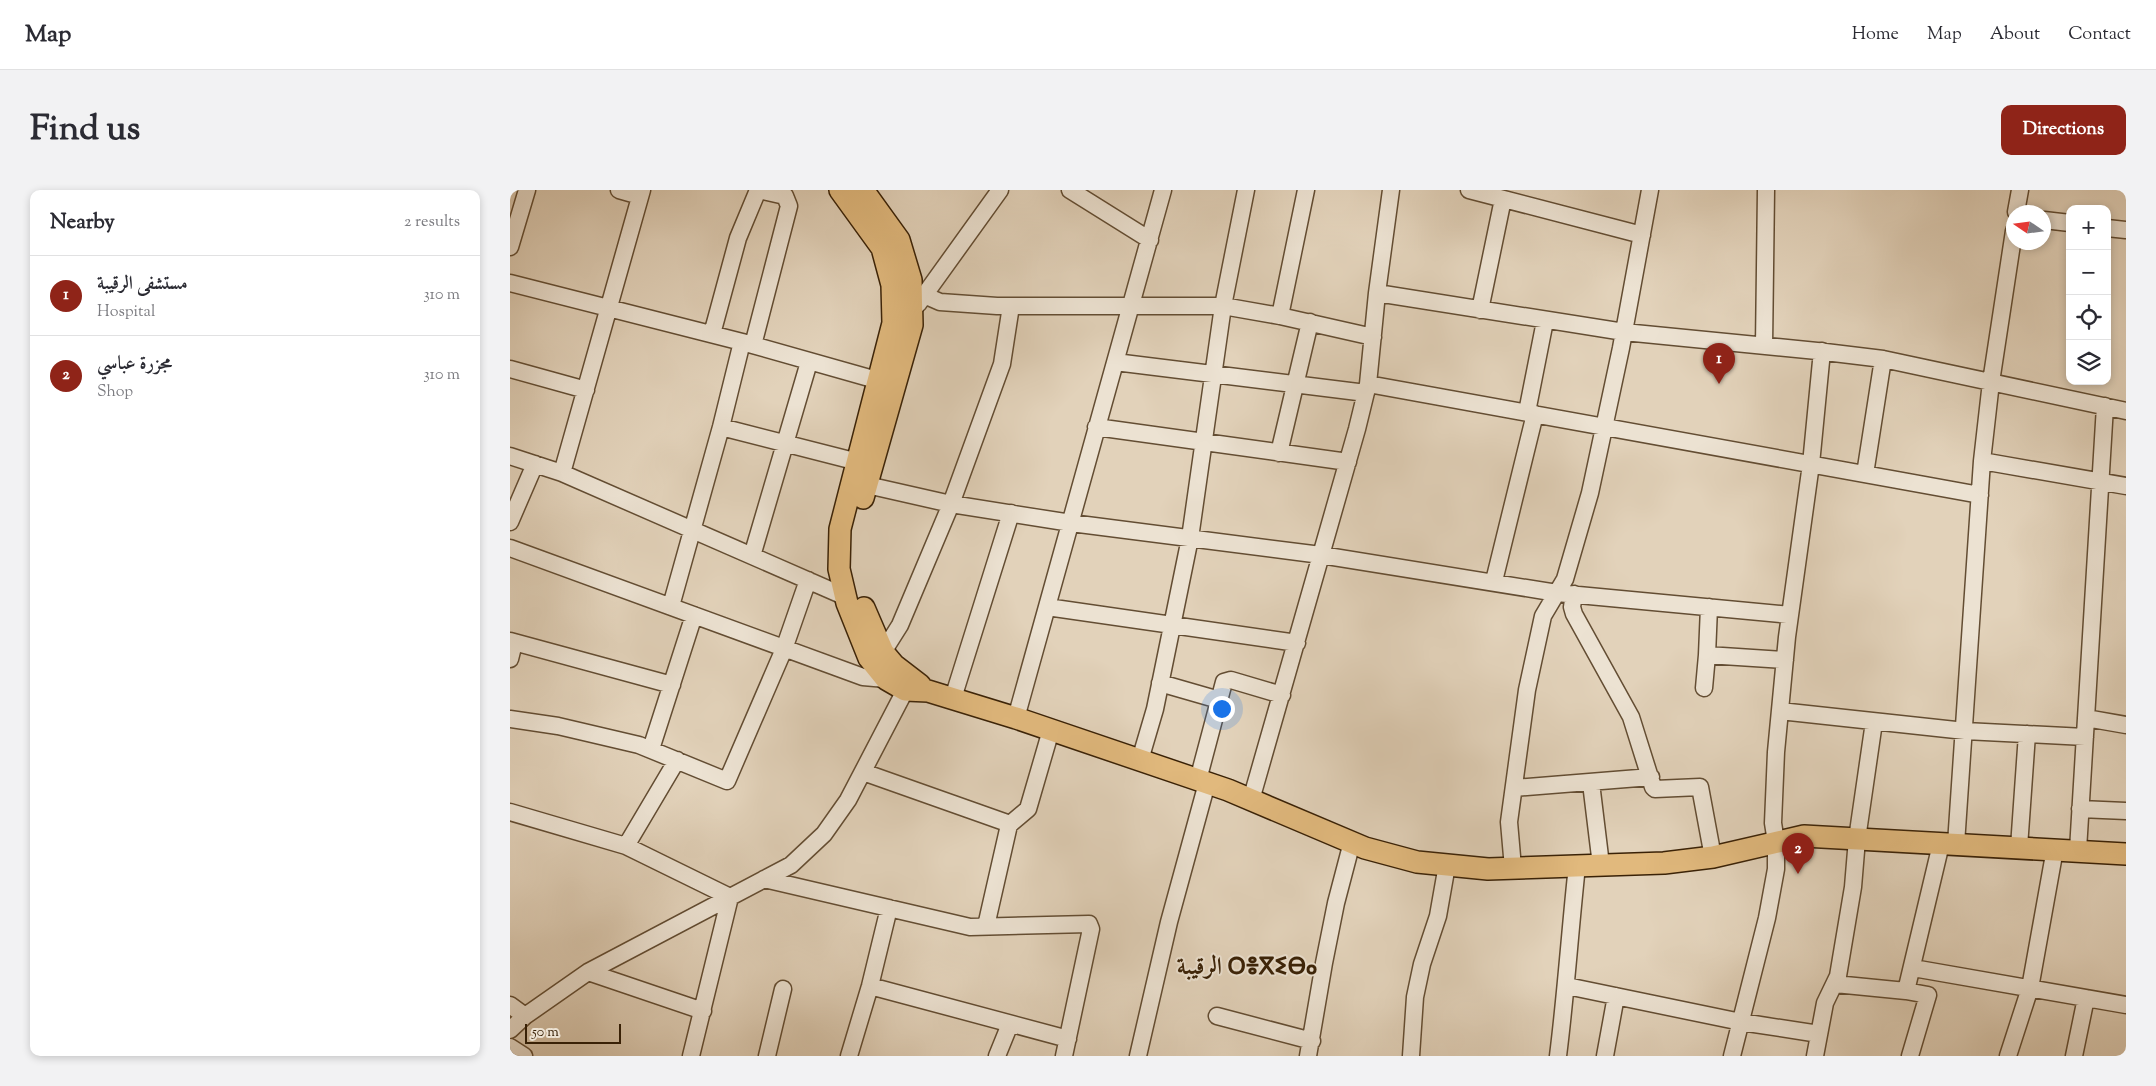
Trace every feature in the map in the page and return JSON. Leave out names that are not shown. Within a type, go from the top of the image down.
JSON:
[{"type":"main road","points":[[840,190],[882,248],[892,285],[893,323],[880,381],[840,529],[839,569],[846,597],[869,658],[886,679],[915,686],[1016,718],[1203,781],[1352,842],[1417,862],[1488,869],[1664,863],[1713,857],[1804,836],[2126,854]]},
{"type":"main road","points":[[863,190],[899,240],[918,304],[853,532],[852,567],[859,597],[883,652],[915,686]]},
{"type":"street","points":[[510,247],[527,190]]},
{"type":"street","points":[[562,473],[641,193],[619,190]]},
{"type":"street","points":[[671,606],[722,427],[789,206],[785,196],[758,190],[738,238],[712,334]]},
{"type":"street","points":[[918,304],[1000,190]]},
{"type":"street","points":[[1070,190],[1150,240]]},
{"type":"street","points":[[1016,718],[1163,190]]},
{"type":"street","points":[[1140,760],[1160,683],[1190,538],[1223,306],[1246,190]]},
{"type":"street","points":[[1280,316],[1306,190]]},
{"type":"street","points":[[1251,800],[1297,643],[1367,389],[1377,294],[1392,190]]},
{"type":"street","points":[[1469,190],[1642,235]]},
{"type":"street","points":[[1513,868],[1509,822],[1527,690],[1543,616],[1565,579],[1590,493],[1624,332],[1650,190]]},
{"type":"street","points":[[1764,346],[1766,190]]},
{"type":"street","points":[[2017,205],[2020,190]]},
{"type":"street","points":[[1480,310],[1503,199]]},
{"type":"street","points":[[2051,221],[2066,223]]},
{"type":"street","points":[[2111,228],[2126,230]]},
{"type":"street","points":[[1906,991],[1949,844],[1965,731],[1982,461],[1991,382],[2011,250]]},
{"type":"street","points":[[510,283],[609,310],[748,343],[880,381]]},
{"type":"street","points":[[1377,294],[1624,332],[1822,351],[1883,359],[2126,411]]},
{"type":"street","points":[[918,304],[940,302],[1011,306],[1223,306],[1372,336]]},
{"type":"street","points":[[883,652],[900,625],[951,504],[1002,364],[1011,306]]},
{"type":"street","points":[[1494,581],[1531,413],[1545,321]]},
{"type":"street","points":[[1279,453],[1310,322]]},
{"type":"street","points":[[1732,1056],[1767,918],[1776,870],[1776,842],[1772,823],[1780,711],[1790,615],[1811,464],[1822,351]]},
{"type":"street","points":[[1865,474],[1883,359]]},
{"type":"street","points":[[752,556],[809,362]]},
{"type":"street","points":[[1114,362],[1296,384],[1367,389],[1531,413],[1980,495]]},
{"type":"street","points":[[510,369],[586,390]]},
{"type":"street","points":[[2078,850],[2105,406]]},
{"type":"street","points":[[722,427],[858,462]]},
{"type":"street","points":[[1096,428],[1348,462]]},
{"type":"street","points":[[510,456],[562,473],[692,532],[846,597]]},
{"type":"street","points":[[1982,461],[2126,486]]},
{"type":"street","points":[[510,522],[535,464]]},
{"type":"street","points":[[867,484],[951,504],[1071,523],[1321,555],[1557,592],[1790,615]]},
{"type":"street","points":[[953,698],[1011,513]]},
{"type":"street","points":[[510,548],[868,679],[886,679]]},
{"type":"street","points":[[510,719],[558,726],[651,749],[723,780],[729,779],[784,649],[808,580]]},
{"type":"street","points":[[1574,594],[1572,607],[1574,614],[1631,717],[1651,777],[1652,787],[1655,789],[1700,787],[1713,857]]},
{"type":"street","points":[[1048,607],[1297,643]]},
{"type":"street","points":[[1704,688],[1709,607]]},
{"type":"street","points":[[651,749],[694,615]]},
{"type":"street","points":[[511,647],[672,685]]},
{"type":"street","points":[[1707,655],[1785,660]]},
{"type":"street","points":[[1138,1056],[1203,781],[1224,682],[1227,679],[1282,695]]},
{"type":"street","points":[[1160,683],[1219,700]]},
{"type":"street","points":[[510,1030],[525,1016],[588,972],[791,865],[824,834],[848,800],[915,686]]},
{"type":"street","points":[[1780,711],[1965,731],[2085,737]]},
{"type":"street","points":[[2086,718],[2126,725]]},
{"type":"street","points":[[1815,1056],[1827,995],[1835,984],[1852,887],[1874,722]]},
{"type":"street","points":[[986,926],[1010,824],[1028,809],[1051,730]]},
{"type":"street","points":[[2019,847],[2027,734]]},
{"type":"street","points":[[626,846],[676,760]]},
{"type":"street","points":[[863,772],[1010,824]]},
{"type":"street","points":[[1514,788],[1651,777]]},
{"type":"street","points":[[1591,783],[1601,865]]},
{"type":"street","points":[[2080,808],[2126,812]]},
{"type":"street","points":[[510,812],[626,846],[730,897]]},
{"type":"street","points":[[1218,1016],[1310,1048],[1325,954],[1352,842]]},
{"type":"street","points":[[2008,1056],[2030,988],[2055,850]]},
{"type":"street","points":[[1411,1056],[1415,997],[1422,964],[1438,916],[1447,865]]},
{"type":"street","points":[[1558,1056],[1567,986],[1577,866]]},
{"type":"street","points":[[764,879],[970,927],[1089,924],[1092,928],[1066,1056]]},
{"type":"street","points":[[691,1056],[730,897]]},
{"type":"street","points":[[849,1056],[870,986],[889,908]]},
{"type":"street","points":[[1913,968],[2126,1005]]},
{"type":"street","points":[[588,972],[703,1011]]},
{"type":"street","points":[[1835,984],[1928,994],[1910,1056]]},
{"type":"street","points":[[870,986],[1068,1039]]},
{"type":"street","points":[[1567,986],[1741,1022],[1819,1034]]},
{"type":"street","points":[[767,1056],[783,989]]},
{"type":"street","points":[[1605,1056],[1616,996]]},
{"type":"street","points":[[2074,1056],[2086,998]]},
{"type":"street","points":[[510,1004],[525,1016]]},
{"type":"street","points":[[997,1056],[1010,1024]]},
{"type":"street","points":[[510,1047],[524,1056]]},
{"type":"place","name":"مستشفى الرقيبة","points":[[1719,384]]},
{"type":"place","name":"مجزرة عباسي","points":[[1798,874]]},
{"type":"district","name":"الرقيبة ⵔⴻⴳⵉⴱⴰ","points":[[1247,968]]}]
